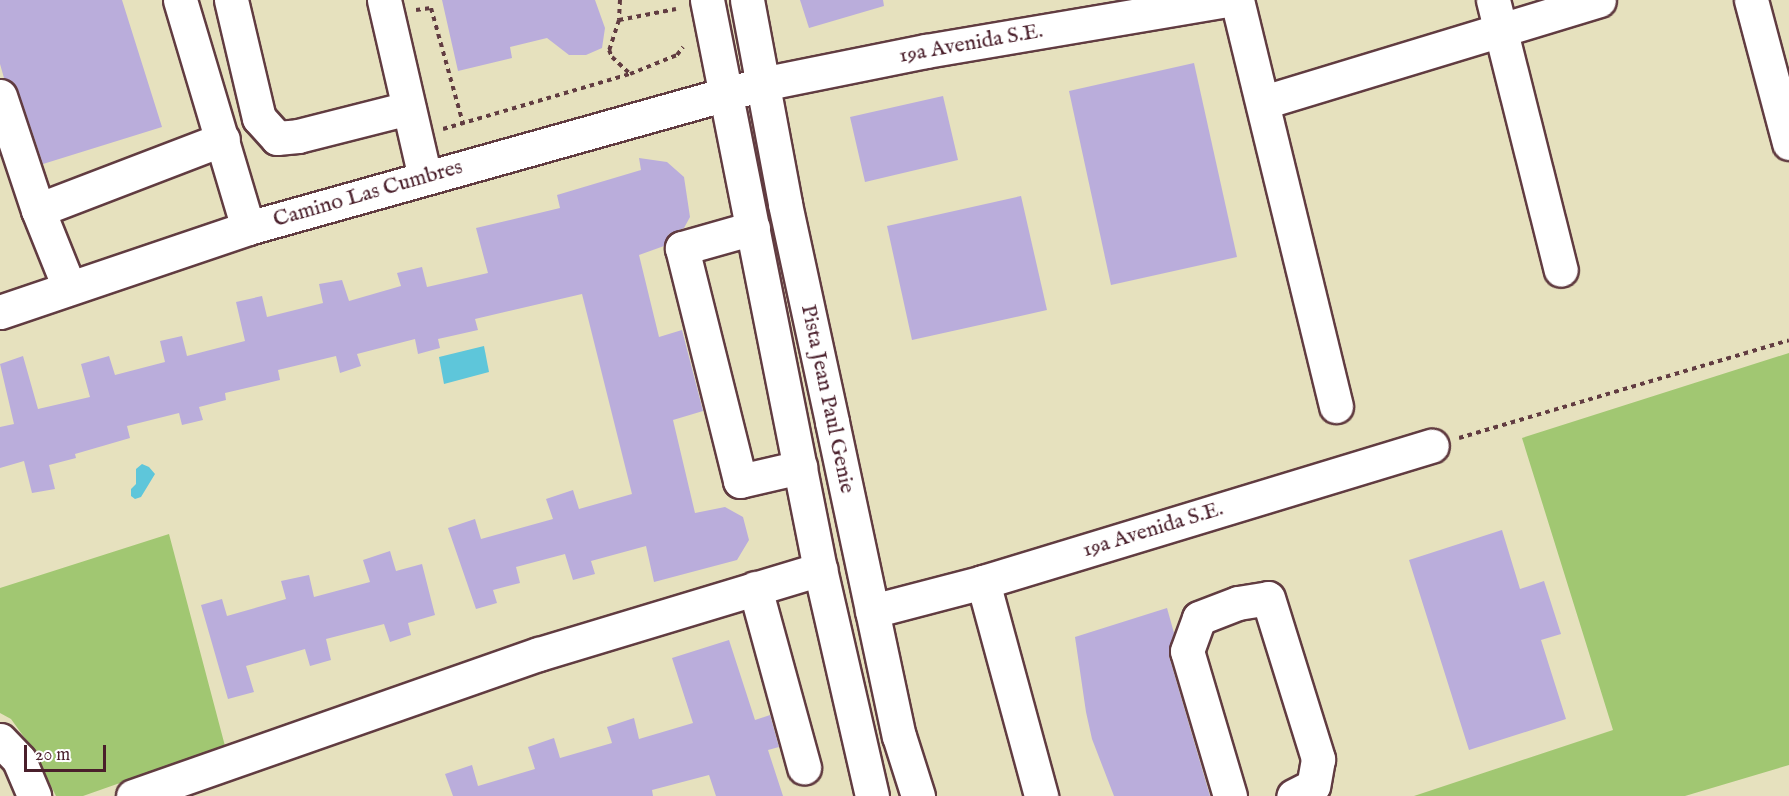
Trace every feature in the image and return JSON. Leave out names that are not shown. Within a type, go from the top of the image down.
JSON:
[{"type":"street","points":[[180,0],[248,228]]},
{"type":"street","points":[[231,0],[259,118],[277,138],[298,136],[409,108]]},
{"type":"street","name":"Pista Jean Paul Genie","points":[[707,0],[743,89]]},
{"type":"street","name":"Pista Jean Paul Genie","points":[[720,0],[733,58],[740,77],[745,82],[740,100],[749,114],[791,299],[817,354],[899,736],[918,796]]},
{"type":"street","name":"Pista Jean Paul Genie","points":[[747,0],[743,89],[753,228],[820,569],[872,796]]},
{"type":"street","points":[[1237,0],[1264,102],[1336,406]]},
{"type":"street","points":[[1264,102],[1497,14],[1599,0]]},
{"type":"street","points":[[1751,0],[1787,129]]},
{"type":"street","name":"19a Avenida S.E.","points":[[743,89],[926,51],[1214,2]]},
{"type":"street","points":[[386,8],[425,177]]},
{"type":"street","points":[[1497,14],[1561,270]]},
{"type":"street","name":"Camino Las Cumbres","points":[[0,312],[248,228],[743,89]]},
{"type":"street","points":[[0,96],[38,210],[69,287]]},
{"type":"street","points":[[38,210],[223,139]]},
{"type":"street","points":[[753,228],[682,248],[740,481],[801,467]]},
{"type":"street","points":[[789,409],[812,454],[846,594],[855,603],[872,610],[858,625],[855,637],[892,796]]},
{"type":"street","name":"19a Avenida S.E.","points":[[872,610],[982,582],[1432,446]]},
{"type":"street","points":[[133,796],[539,654],[820,569]]},
{"type":"street","points":[[982,582],[1041,796]]},
{"type":"street","points":[[755,588],[804,767]]},
{"type":"street","points":[[1230,796],[1187,651],[1199,618],[1238,603],[1268,598],[1318,759],[1313,786],[1293,796]]},
{"type":"street","points":[[0,740],[19,760],[34,796]]},
{"type":"path","points":[[429,0],[463,123]]},
{"type":"path","points":[[620,0],[619,20],[609,50],[612,57],[630,74]]},
{"type":"path","points":[[674,0],[679,20]]},
{"type":"path","points":[[386,8],[431,8]]},
{"type":"path","points":[[619,20],[676,9]]},
{"type":"path","points":[[409,108],[434,131],[630,74],[677,54],[683,49],[682,40]]},
{"type":"path","points":[[1432,446],[1789,340]]},
{"type":"green space","points":[[1789,353],[1789,765],[1685,796],[1414,796],[1613,730],[1522,438]]},
{"type":"green space","points":[[169,534],[225,746],[83,796],[56,796],[32,748],[11,719],[0,713],[0,588]]},
{"type":"water","points":[[484,346],[489,372],[444,384],[439,357]]},
{"type":"water","points":[[142,464],[149,467],[155,474],[141,497],[135,499],[131,496],[131,489],[136,484],[136,469]]},
{"type":"building","points":[[0,0],[122,0],[162,127],[43,164],[18,90],[13,82],[4,78],[0,64]]},
{"type":"building","points":[[442,0],[595,0],[605,28],[602,48],[586,55],[569,55],[547,38],[510,47],[512,58],[458,71]]},
{"type":"building","points":[[800,0],[883,0],[884,6],[809,28]]},
{"type":"building","points":[[1194,63],[1237,257],[1111,285],[1069,91]]},
{"type":"building","points":[[943,96],[958,160],[865,182],[850,117]]},
{"type":"building","points":[[639,158],[667,162],[684,177],[690,217],[684,228],[669,234],[664,246],[639,255],[659,337],[682,330],[703,411],[673,420],[695,513],[725,507],[743,517],[749,540],[737,560],[654,582],[646,546],[591,561],[595,574],[573,580],[565,554],[516,567],[520,583],[493,590],[497,603],[476,609],[448,528],[475,519],[481,539],[553,519],[546,499],[573,490],[579,509],[632,494],[582,294],[475,319],[478,330],[438,339],[440,348],[418,354],[415,339],[357,354],[361,366],[340,373],[336,356],[278,370],[280,380],[225,393],[226,400],[199,407],[203,420],[182,425],[179,413],[127,426],[130,438],[75,454],[76,458],[49,465],[55,489],[32,493],[24,461],[0,468],[0,427],[14,424],[0,364],[23,356],[38,409],[90,397],[81,364],[109,356],[115,375],[165,362],[160,341],[182,336],[187,356],[245,341],[236,302],[262,296],[267,317],[323,303],[319,284],[342,280],[349,301],[401,286],[397,273],[422,267],[427,287],[488,273],[476,228],[560,208],[557,195],[641,170]]},
{"type":"building","points":[[1021,196],[1047,310],[912,340],[887,226]]},
{"type":"building","points":[[1502,530],[1520,589],[1544,581],[1561,634],[1541,640],[1566,719],[1469,750],[1409,560]]},
{"type":"building","points":[[390,551],[396,571],[422,564],[435,615],[408,623],[411,635],[390,642],[384,624],[326,639],[331,660],[310,666],[305,649],[246,666],[254,692],[228,699],[201,605],[222,599],[227,616],[286,599],[281,581],[309,575],[314,597],[370,582],[363,560]]},
{"type":"building","points":[[1167,608],[1174,633],[1169,656],[1210,796],[1114,796],[1092,739],[1075,637]]},
{"type":"building","points":[[729,640],[755,720],[770,715],[779,747],[768,750],[783,796],[716,796],[709,775],[652,790],[653,796],[453,796],[445,774],[472,765],[478,786],[535,769],[528,747],[554,738],[560,758],[612,743],[607,727],[634,718],[639,739],[693,723],[672,658]]}]
